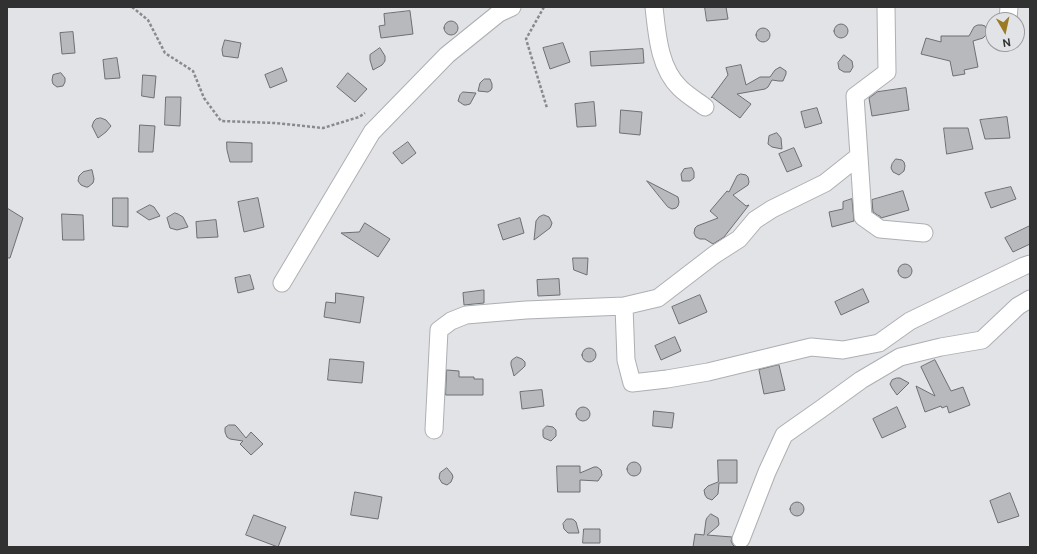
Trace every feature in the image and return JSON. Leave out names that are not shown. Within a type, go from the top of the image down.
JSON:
[{"type":"street","points":[[282,282],[372,132],[447,55],[499,13],[512,7]]},
{"type":"street","points":[[654,7],[661,55],[670,74],[680,88],[705,107]]},
{"type":"street","points":[[886,7],[887,72],[855,96],[863,216],[880,229],[924,233]]},
{"type":"street","points":[[434,430],[439,330],[451,321],[466,315],[526,310],[624,306],[658,298],[714,255],[739,239],[755,220],[772,208],[825,183],[859,156]]},
{"type":"street","points":[[624,306],[626,360],[632,383],[708,372],[811,346],[843,350],[879,343],[910,321],[1030,264]]},
{"type":"street","points":[[741,539],[767,472],[784,435],[861,380],[900,356],[982,340],[1018,306],[1030,299]]},
{"type":"path","points":[[132,7],[148,20],[165,54],[193,71],[204,98],[221,121],[275,123],[323,128],[359,117],[366,113]]},
{"type":"path","points":[[544,7],[526,39],[547,108]]},
{"type":"building","points":[[705,7],[726,7],[728,19],[707,21]]},
{"type":"building","points":[[410,11],[413,34],[381,38],[379,26],[385,25],[384,14]]},
{"type":"building","points":[[451,21],[456,23],[458,28],[456,33],[451,35],[446,33],[444,28],[446,23]]},
{"type":"building","points":[[841,24],[846,26],[848,31],[846,36],[841,38],[836,36],[834,31],[836,26]]},
{"type":"building","points":[[978,25],[985,26],[985,36],[973,41],[978,67],[964,70],[965,74],[953,76],[950,61],[921,54],[926,38],[941,42],[941,36],[969,36],[974,27]]},
{"type":"building","points":[[763,28],[768,30],[770,35],[768,40],[763,42],[758,40],[756,35],[758,30]]},
{"type":"building","points":[[73,32],[75,53],[62,54],[60,33]]},
{"type":"building","points":[[225,40],[241,43],[238,58],[223,56],[222,50]]},
{"type":"building","points":[[563,43],[570,62],[550,69],[543,48]]},
{"type":"building","points":[[380,48],[385,56],[385,61],[382,65],[373,70],[370,55]]},
{"type":"building","points":[[643,49],[644,63],[591,66],[590,52]]},
{"type":"building","points":[[844,55],[852,61],[853,67],[850,72],[844,72],[839,69],[838,63]]},
{"type":"building","points":[[117,58],[120,78],[105,79],[103,60]]},
{"type":"building","points":[[741,65],[746,85],[760,77],[770,77],[775,70],[780,67],[786,71],[786,74],[783,81],[772,80],[765,89],[737,94],[751,104],[740,118],[712,97],[711,98],[728,75],[726,68]]},
{"type":"building","points":[[282,68],[287,81],[270,88],[265,75]]},
{"type":"building","points":[[61,73],[65,78],[65,82],[63,86],[57,87],[53,84],[53,75]]},
{"type":"building","points":[[348,73],[367,89],[355,102],[337,87]]},
{"type":"building","points":[[143,75],[156,76],[154,98],[142,96]]},
{"type":"building","points":[[485,79],[490,79],[492,84],[491,90],[488,92],[478,91],[480,83]]},
{"type":"building","points":[[906,88],[909,110],[872,116],[869,98],[877,92]]},
{"type":"building","points":[[463,92],[476,93],[470,104],[464,105],[458,101]]},
{"type":"building","points":[[166,97],[181,97],[180,126],[165,125]]},
{"type":"building","points":[[594,102],[596,126],[577,127],[575,104]]},
{"type":"building","points":[[817,108],[822,123],[805,128],[801,112]]},
{"type":"building","points":[[621,110],[642,112],[640,135],[620,133]]},
{"type":"building","points":[[1007,117],[1010,138],[985,139],[980,120]]},
{"type":"building","points":[[101,118],[106,120],[111,126],[98,138],[92,126],[96,119]]},
{"type":"building","points":[[140,125],[155,126],[153,152],[139,152]]},
{"type":"building","points":[[944,128],[968,128],[973,149],[947,154]]},
{"type":"building","points":[[777,133],[781,138],[782,149],[772,147],[768,144],[769,136]]},
{"type":"building","points":[[227,142],[252,143],[252,162],[230,162]]},
{"type":"building","points":[[408,142],[416,153],[402,164],[393,153]]},
{"type":"building","points":[[794,148],[802,166],[787,172],[779,154]]},
{"type":"building","points":[[896,159],[902,160],[905,166],[904,171],[899,175],[893,172],[891,168]]},
{"type":"building","points":[[692,168],[694,178],[690,181],[682,181],[681,174],[684,169]]},
{"type":"building","points":[[92,170],[94,179],[93,183],[88,187],[81,185],[78,181],[79,176],[83,172]]},
{"type":"building","points":[[741,174],[748,177],[748,185],[733,195],[746,206],[749,205],[724,237],[713,244],[705,239],[696,237],[694,233],[697,226],[718,218],[710,211],[727,191],[729,192],[737,176]]},
{"type":"building","points":[[647,181],[678,197],[678,206],[672,209],[668,207]]},
{"type":"building","points":[[1011,187],[1016,199],[991,208],[985,193]]},
{"type":"building","points":[[903,191],[909,210],[881,218],[873,212],[872,200]]},
{"type":"building","points":[[113,198],[128,198],[128,227],[113,226]]},
{"type":"building","points":[[258,198],[264,227],[244,232],[238,202]]},
{"type":"building","points":[[852,199],[854,221],[832,227],[829,212],[843,209],[843,202]]},
{"type":"building","points":[[150,205],[154,207],[160,216],[149,220],[137,212]]},
{"type":"building","points":[[7,208],[23,218],[10,258],[7,258]]},
{"type":"building","points":[[175,213],[183,217],[188,227],[177,230],[170,228],[167,218]]},
{"type":"building","points":[[62,214],[83,215],[84,240],[63,240]]},
{"type":"building","points":[[544,215],[549,217],[552,223],[551,226],[534,240],[536,221],[539,217]]},
{"type":"building","points":[[520,218],[524,233],[503,240],[498,225]]},
{"type":"building","points":[[216,220],[218,237],[197,238],[196,222]]},
{"type":"building","points":[[365,223],[390,239],[378,257],[341,233],[359,232]]},
{"type":"building","points":[[1030,226],[1030,244],[1013,252],[1005,238]]},
{"type":"building","points":[[573,258],[588,258],[587,275],[574,270]]},
{"type":"building","points":[[905,264],[910,266],[912,271],[910,276],[905,278],[900,276],[898,271],[900,266]]},
{"type":"building","points":[[250,275],[254,289],[238,293],[235,278]]},
{"type":"building","points":[[559,279],[560,295],[538,296],[537,280]]},
{"type":"building","points":[[863,289],[869,302],[841,315],[835,302]]},
{"type":"building","points":[[484,290],[484,303],[464,305],[463,293]]},
{"type":"building","points":[[336,293],[364,297],[360,323],[324,317],[326,302],[335,303]]},
{"type":"building","points":[[700,295],[707,312],[679,324],[672,307]]},
{"type":"building","points":[[675,337],[681,351],[661,360],[655,346]]},
{"type":"building","points":[[589,348],[594,350],[596,355],[594,360],[589,362],[584,360],[582,355],[584,350]]},
{"type":"building","points":[[517,357],[525,362],[525,366],[514,376],[511,362]]},
{"type":"building","points":[[330,359],[364,362],[362,383],[328,380]]},
{"type":"building","points":[[935,360],[951,391],[963,387],[970,405],[949,413],[947,406],[942,408],[941,406],[925,412],[916,386],[935,396],[921,367]]},
{"type":"building","points":[[779,365],[785,390],[764,394],[759,370]]},
{"type":"building","points":[[447,370],[459,371],[459,377],[474,377],[474,379],[483,379],[483,395],[446,395]]},
{"type":"building","points":[[897,378],[909,383],[897,395],[890,384],[892,380]]},
{"type":"building","points":[[542,390],[544,406],[522,409],[520,392]]},
{"type":"building","points":[[580,407],[586,407],[590,411],[590,417],[586,421],[580,421],[576,417],[576,411]]},
{"type":"building","points":[[897,407],[906,427],[882,438],[873,419]]},
{"type":"building","points":[[654,411],[674,413],[672,428],[653,426]]},
{"type":"building","points":[[229,425],[235,425],[246,438],[251,432],[263,444],[251,455],[240,444],[243,441],[230,439],[227,437],[225,428]]},
{"type":"building","points":[[547,426],[553,427],[556,430],[556,436],[551,441],[543,436],[543,430]]},
{"type":"building","points":[[718,460],[737,460],[737,483],[719,483],[718,494],[712,500],[707,498],[704,490],[708,486],[718,482]]},
{"type":"building","points":[[634,462],[639,464],[641,469],[639,474],[634,476],[629,474],[627,469],[629,464]]},
{"type":"building","points":[[557,466],[580,466],[580,473],[597,467],[601,470],[602,475],[598,481],[580,480],[580,492],[558,492]]},
{"type":"building","points":[[447,468],[453,477],[451,482],[447,485],[442,483],[439,478],[440,473]]},
{"type":"building","points":[[355,492],[382,497],[378,519],[351,515]]},
{"type":"building","points":[[1010,493],[1019,516],[998,523],[990,501]]},
{"type":"building","points":[[797,502],[802,504],[804,509],[802,514],[797,516],[792,514],[790,509],[792,504]]},
{"type":"building","points":[[711,514],[718,518],[719,524],[707,535],[732,537],[731,541],[735,547],[693,547],[695,534],[704,535],[706,520]]},
{"type":"building","points":[[254,515],[286,527],[278,547],[246,535]]},
{"type":"building","points":[[567,519],[572,519],[576,522],[579,533],[568,533],[564,529],[563,524]]},
{"type":"building","points":[[584,529],[600,529],[600,543],[583,543]]}]
